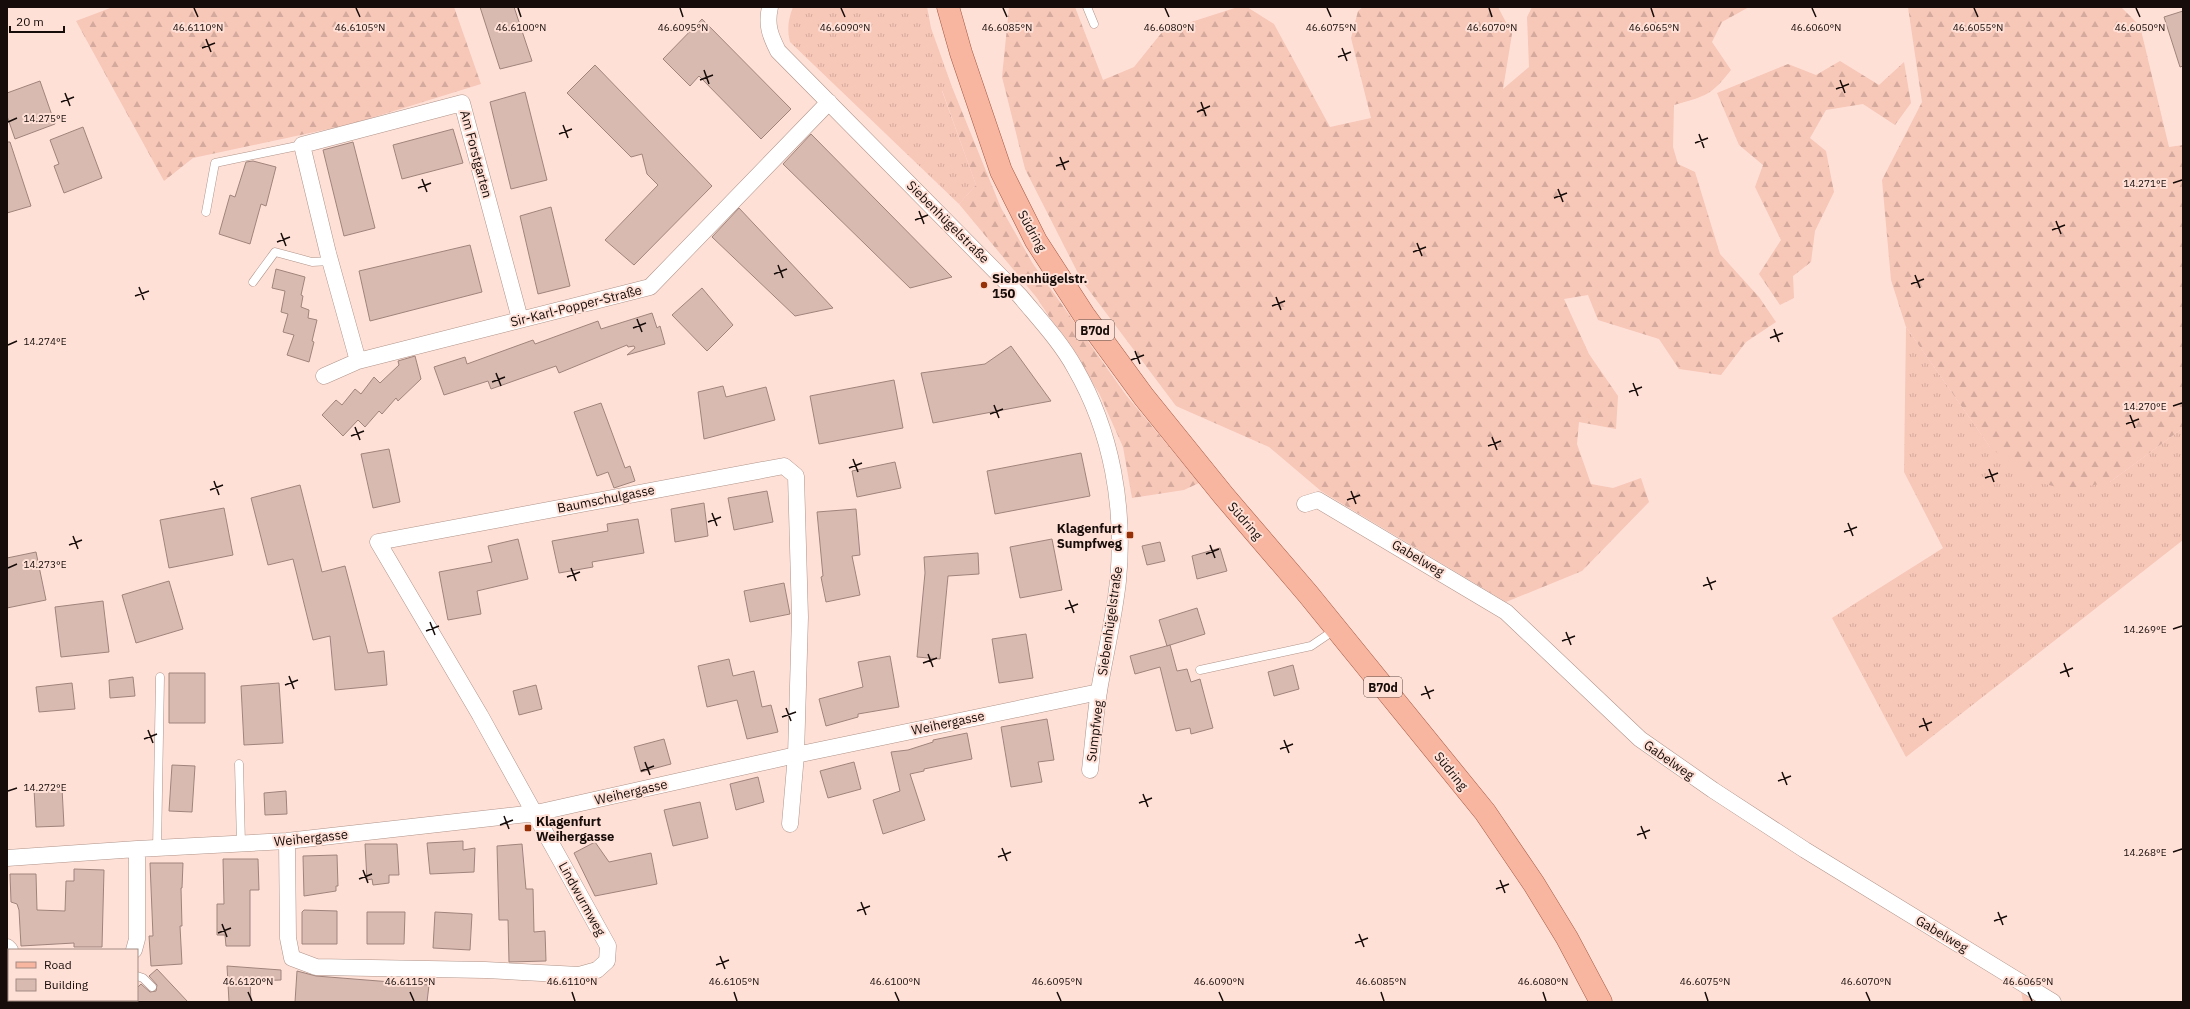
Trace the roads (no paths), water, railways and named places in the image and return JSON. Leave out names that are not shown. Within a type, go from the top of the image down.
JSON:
[{"type":"main road","name":"Südring","points":[[948,7],[960,53],[1001,171],[1036,241],[1088,321],[1144,397],[1224,496],[1336,629],[1485,812],[1534,884],[1567,938],[1601,1002]]},
{"type":"street","name":"Siebenhügelstraße","points":[[770,7],[767,20],[770,36],[778,51],[1020,296],[1050,331],[1071,361],[1094,404],[1112,460],[1118,507],[1120,548],[1118,581],[1099,692]]},
{"type":"street","name":"Sir-Karl-Popper-Straße","points":[[324,376],[358,361],[650,287],[829,102]]},
{"type":"street","name":"Am Forstgarten","points":[[302,145],[462,103],[520,319]]},
{"type":"street","points":[[302,145],[330,261],[358,361]]},
{"type":"street","name":"Baumschulgasse","points":[[536,813],[378,542],[784,466],[796,476],[800,617],[796,755],[790,824]]},
{"type":"street","name":"Gabelweg","points":[[1305,504],[1318,500],[1506,612],[1640,739],[1713,790],[1805,850],[2053,1002]]},
{"type":"street","name":"Weihergasse","points":[[7,858],[137,849],[287,842],[536,813],[796,755],[1099,692]]},
{"type":"street","name":"Sumpfweg","points":[[1090,770],[1099,692]]},
{"type":"street","name":"Lindwurmweg","points":[[287,842],[288,938],[292,958],[316,967],[485,970],[579,975],[597,970],[607,961],[608,946],[536,813]]},
{"type":"street","points":[[134,949],[136,939],[137,849]]},
{"type":"lane","points":[[1088,7],[1094,24]]},
{"type":"lane","name":"Am Forstgarten","points":[[206,212],[215,163],[302,145]]},
{"type":"lane","points":[[253,282],[275,252],[312,262],[330,261]]},
{"type":"lane","points":[[1200,670],[1311,646],[1336,629]]},
{"type":"lane","points":[[157,849],[160,676]]},
{"type":"lane","points":[[239,764],[241,844]]},
{"type":"lane","points":[[138,976],[143,978],[152,987]]},
{"type":"place","name":"Siebenhügelstr. 150","points":[[984,285]]},
{"type":"place","name":"Klagenfurt Sumpfweg","points":[[1130,535]]},
{"type":"place","name":"Klagenfurt Weihergasse","points":[[528,828]]}]
